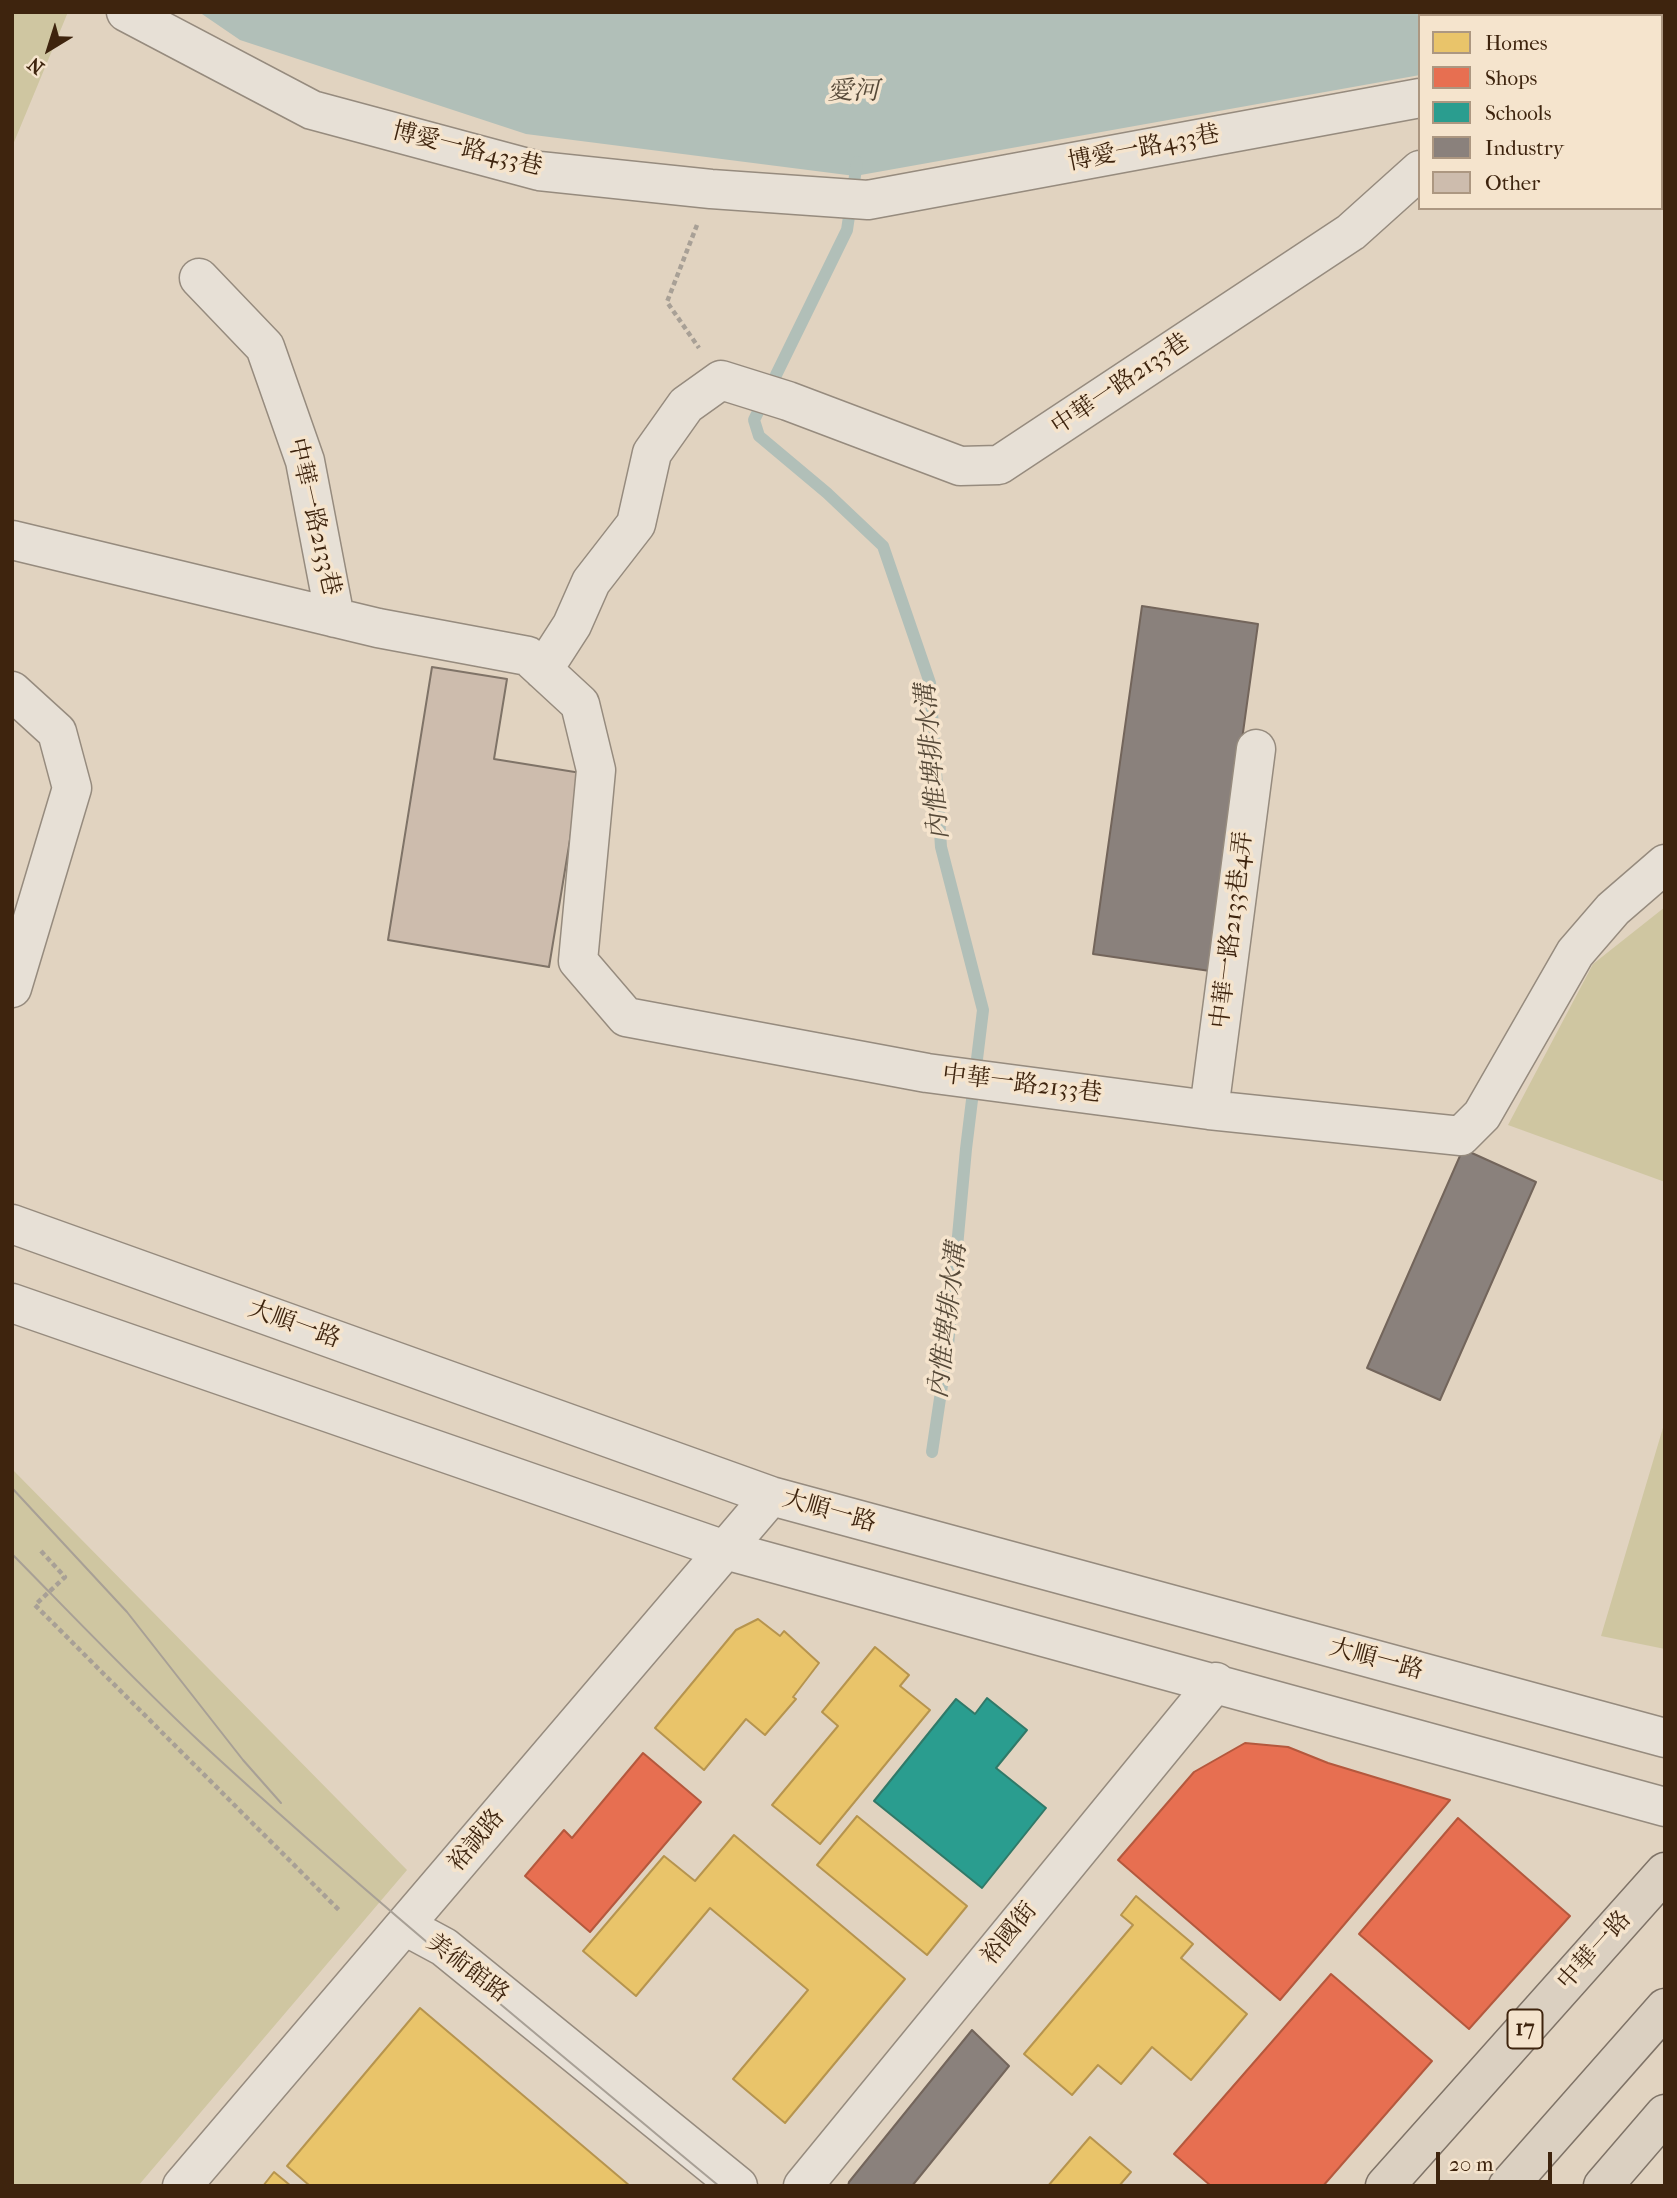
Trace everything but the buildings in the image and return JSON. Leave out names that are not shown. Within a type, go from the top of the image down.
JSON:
[{"type":"main road","name":"中華一路","points":[[1385,2186],[1665,1872]]},
{"type":"main road","points":[[1508,2186],[1665,2008]]},
{"type":"main road","points":[[1602,2186],[1665,2114]]},
{"type":"street","name":"博愛一路433巷","points":[[126,12],[312,110],[540,171],[712,189],[851,199],[1418,97]]},
{"type":"street","name":"中華一路2133巷","points":[[735,385],[788,401],[960,466],[999,465],[1350,232],[1418,172]]},
{"type":"street","name":"中華一路2133巷","points":[[199,278],[265,347],[305,461],[335,618]]},
{"type":"street","points":[[543,670],[572,625],[591,582],[636,524],[652,453],[686,405],[735,385]]},
{"type":"street","name":"中華一路2133巷","points":[[12,540],[335,618],[528,656],[580,704],[596,770],[578,961],[626,1017],[993,1082],[1209,1110],[1461,1136],[1482,1115],[1575,953],[1613,909],[1665,864]]},
{"type":"street","points":[[12,691],[57,732],[72,788],[12,988]]},
{"type":"street","name":"中華一路2133巷4弄","points":[[1209,1110],[1256,749]]},
{"type":"street","name":"大順一路","points":[[12,1224],[771,1496],[1665,1738]]},
{"type":"street","points":[[12,1303],[725,1550],[1216,1682],[1665,1807]]},
{"type":"street","name":"裕誠路","points":[[182,2186],[771,1496]]},
{"type":"street","name":"裕國街","points":[[803,2186],[1216,1682]]},
{"type":"street","name":"美術館路","points":[[405,1926],[432,1960],[457,1983],[705,2186]]},
{"type":"street","name":"美術館路","points":[[405,1926],[444,1947],[737,2186]]},
{"type":"path","points":[[712,189],[667,302],[735,385]]},
{"type":"path","points":[[41,1551],[65,1577],[35,1605],[339,1910]]},
{"type":"shaded area","points":[[12,12],[68,12],[12,147]]},
{"type":"shaded area","points":[[1665,907],[1665,1182],[1508,1125],[1593,964]]},
{"type":"shaded area","points":[[1665,1421],[1665,1649],[1601,1636]]},
{"type":"shaded area","points":[[12,1469],[407,1870],[138,2186],[12,2186]]},
{"type":"water","name":"愛河","points":[[199,12],[1665,12],[1663,32],[1663,14],[1418,14],[1418,75],[855,176],[526,134],[240,40]]},
{"type":"waterway","name":"內惟埤排水溝","points":[[857,162],[847,230],[754,420],[759,436],[827,493],[883,546],[930,683],[941,847],[983,1010],[966,1149],[948,1345],[932,1452]]},
{"type":"tram line","points":[[12,1488],[127,1612],[243,1760],[281,1803]]},
{"type":"tram line","points":[[12,1554],[152,1695],[262,1799],[456,1967],[719,2186]]}]
